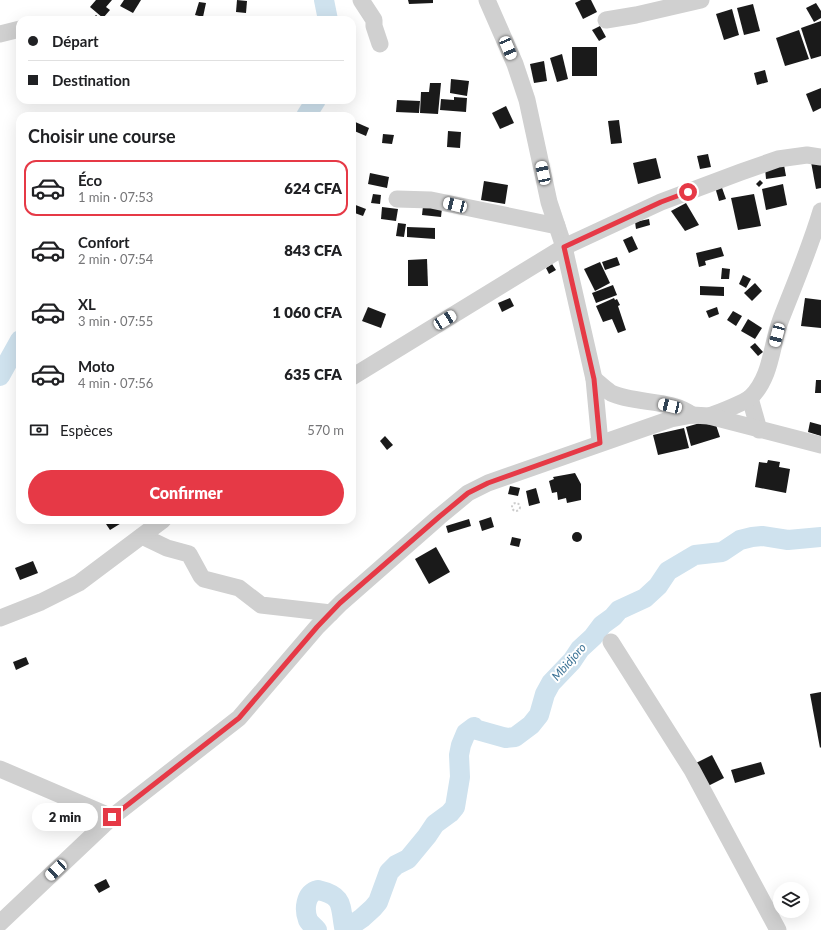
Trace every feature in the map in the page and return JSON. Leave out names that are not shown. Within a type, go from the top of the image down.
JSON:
[{"type":"street","points":[[361,0],[374,20],[374,26],[380,44]]},
{"type":"street","points":[[487,0],[515,64],[527,100],[549,202],[564,247],[594,379],[600,443]]},
{"type":"street","points":[[606,20],[636,15],[701,0]]},
{"type":"street","points":[[0,34],[16,30]]},
{"type":"street","points":[[356,375],[564,247],[661,202],[778,159],[807,155],[821,157]]},
{"type":"street","points":[[397,199],[431,200],[557,226]]},
{"type":"street","points":[[710,416],[750,398],[762,383],[769,365],[781,320],[801,270],[821,211]]},
{"type":"street","points":[[594,379],[603,388],[612,393],[633,399],[680,408],[692,415]]},
{"type":"street","points":[[750,398],[759,430]]},
{"type":"street","points":[[0,923],[112,817],[239,718],[317,627],[331,613],[468,493],[488,483],[600,443],[671,419],[692,415],[710,416],[821,445]]},
{"type":"street","points":[[0,618],[41,602],[79,582],[158,524]]},
{"type":"street","points":[[142,536],[167,548],[189,554],[204,579],[239,588],[259,604],[331,613]]},
{"type":"street","points":[[611,642],[692,770],[778,930]]},
{"type":"street","points":[[0,769],[112,817]]},
{"type":"path","points":[[516,502],[519,503],[520,508],[516,511],[512,508],[516,502]]},
{"type":"building","points":[[96,0],[112,0],[106,7],[110,10],[105,16],[101,16],[90,7]]},
{"type":"building","points":[[124,0],[141,0],[133,13],[120,6]]},
{"type":"building","points":[[237,0],[247,1],[246,13],[236,12]]},
{"type":"building","points":[[408,0],[433,0],[433,3],[409,4]]},
{"type":"building","points":[[581,0],[591,0],[597,12],[583,19],[575,3]]},
{"type":"building","points":[[199,2],[206,3],[203,16],[195,15]]},
{"type":"building","points":[[816,3],[821,11],[821,18],[814,22],[806,8]]},
{"type":"building","points":[[753,4],[760,31],[744,35],[737,8]]},
{"type":"building","points":[[732,9],[739,35],[724,40],[716,14]]},
{"type":"building","points":[[821,21],[821,56],[811,59],[801,28]]},
{"type":"building","points":[[600,26],[606,37],[599,41],[592,30]]},
{"type":"building","points":[[799,30],[809,59],[785,66],[776,38]]},
{"type":"building","points":[[572,47],[597,47],[597,76],[572,76]]},
{"type":"building","points":[[562,54],[568,79],[557,82],[550,58]]},
{"type":"building","points":[[544,61],[547,81],[534,83],[530,64]]},
{"type":"building","points":[[765,70],[768,82],[757,85],[754,73]]},
{"type":"building","points":[[451,79],[469,81],[467,96],[450,93]]},
{"type":"building","points":[[430,83],[441,83],[438,114],[420,113],[421,92],[429,92]]},
{"type":"building","points":[[821,88],[821,108],[813,112],[806,94]]},
{"type":"building","points":[[454,97],[467,98],[466,112],[440,110],[441,99],[454,100]]},
{"type":"building","points":[[397,100],[420,101],[419,113],[396,112]]},
{"type":"building","points":[[506,106],[514,123],[500,129],[492,113]]},
{"type":"building","points":[[619,120],[622,143],[611,144],[608,121]]},
{"type":"building","points":[[356,122],[369,128],[366,136],[356,132]]},
{"type":"building","points":[[448,131],[461,132],[460,148],[447,147]]},
{"type":"building","points":[[383,134],[394,135],[392,144],[382,143]]},
{"type":"building","points":[[708,154],[711,167],[700,169],[697,156]]},
{"type":"building","points":[[656,158],[661,178],[638,184],[633,163]]},
{"type":"building","points":[[811,162],[821,162],[821,188],[816,189]]},
{"type":"building","points":[[784,165],[786,176],[766,179],[765,168]]},
{"type":"building","points":[[370,173],[389,177],[387,188],[368,184]]},
{"type":"building","points":[[760,180],[763,183],[759,187],[756,184]]},
{"type":"building","points":[[484,181],[508,185],[505,204],[481,200]]},
{"type":"building","points":[[783,184],[787,205],[766,210],[762,189]]},
{"type":"building","points":[[721,185],[726,199],[719,201],[715,187]]},
{"type":"building","points":[[373,194],[381,195],[380,204],[371,203]]},
{"type":"building","points":[[754,194],[761,226],[738,230],[731,198]]},
{"type":"building","points":[[686,203],[699,225],[685,231],[671,211]]},
{"type":"building","points":[[356,205],[366,209],[363,216],[356,213]]},
{"type":"building","points":[[423,206],[442,208],[441,217],[422,215]]},
{"type":"building","points":[[382,207],[398,209],[396,221],[381,219]]},
{"type":"building","points":[[649,219],[650,225],[636,229],[635,222]]},
{"type":"building","points":[[398,223],[406,224],[404,237],[396,236]]},
{"type":"building","points":[[407,227],[435,228],[435,239],[407,237]]},
{"type":"building","points":[[632,236],[638,249],[629,253],[623,240]]},
{"type":"building","points":[[721,247],[724,256],[705,261],[706,265],[699,267],[696,253]]},
{"type":"building","points":[[617,257],[620,265],[605,270],[602,262]]},
{"type":"building","points":[[427,259],[428,286],[408,286],[408,260]]},
{"type":"building","points":[[600,262],[610,283],[595,291],[584,269]]},
{"type":"building","points":[[552,264],[556,270],[549,274],[546,268]]},
{"type":"building","points":[[722,268],[730,269],[729,279],[721,279]]},
{"type":"building","points":[[743,275],[751,279],[746,288],[739,284]]},
{"type":"building","points":[[755,283],[762,291],[752,301],[744,293]]},
{"type":"building","points":[[613,285],[617,295],[596,303],[592,293]]},
{"type":"building","points":[[700,286],[724,287],[724,296],[700,295]]},
{"type":"building","points":[[510,298],[514,306],[502,312],[498,303]]},
{"type":"building","points":[[614,298],[615,300],[617,299],[620,305],[618,306],[626,330],[618,333],[612,319],[603,322],[596,306]]},
{"type":"building","points":[[805,298],[821,300],[821,328],[801,326]]},
{"type":"building","points":[[368,307],[386,314],[381,328],[362,321]]},
{"type":"building","points":[[717,307],[719,314],[709,318],[706,311]]},
{"type":"building","points":[[733,311],[742,316],[736,326],[727,320]]},
{"type":"building","points":[[748,319],[762,328],[755,339],[741,331]]},
{"type":"building","points":[[755,343],[763,352],[758,356],[750,347]]},
{"type":"building","points":[[816,380],[821,380],[821,393],[815,393]]},
{"type":"building","points":[[714,419],[720,437],[691,446],[686,427]]},
{"type":"building","points":[[810,422],[821,425],[821,436],[808,432]]},
{"type":"building","points":[[684,428],[689,448],[658,455],[653,435]]},
{"type":"building","points":[[385,436],[393,445],[387,450],[380,441]]},
{"type":"building","points":[[768,460],[780,462],[779,467],[790,469],[786,493],[755,487],[759,462],[767,463]]},
{"type":"building","points":[[575,473],[581,484],[581,500],[567,503],[566,498],[558,500],[557,492],[552,493],[549,481],[554,479],[553,477]]},
{"type":"building","points":[[510,486],[520,488],[518,496],[508,494]]},
{"type":"building","points":[[536,488],[540,503],[529,506],[526,491]]},
{"type":"building","points":[[491,517],[494,527],[482,531],[479,521]]},
{"type":"building","points":[[469,519],[471,526],[448,533],[446,526]]},
{"type":"building","points":[[106,524],[120,524],[110,530]]},
{"type":"building","points":[[575,532],[579,532],[581,533],[581,541],[575,542],[572,539],[572,535]]},
{"type":"building","points":[[512,537],[521,539],[519,547],[510,545]]},
{"type":"building","points":[[436,547],[450,572],[429,584],[415,559]]},
{"type":"building","points":[[33,561],[38,573],[20,580],[15,568]]},
{"type":"building","points":[[26,657],[29,664],[16,670],[13,662]]},
{"type":"building","points":[[821,692],[821,747],[820,748],[810,694]]},
{"type":"building","points":[[712,755],[724,778],[708,786],[696,763]]},
{"type":"building","points":[[761,762],[765,774],[735,783],[731,770]]},
{"type":"building","points":[[106,879],[110,887],[99,893],[94,885]]},
{"type":"waterway","points":[[324,0],[327,16]]},
{"type":"waterway","points":[[308,112],[314,104]]},
{"type":"waterway","points":[[0,376],[16,347]]},
{"type":"waterway","name":"Mbidjoro","points":[[317,930],[309,921],[306,912],[307,902],[310,895],[318,890],[332,895],[337,899],[341,907],[344,927],[352,925],[362,918],[378,902],[389,872],[396,865],[408,859],[435,824],[450,813],[455,807],[460,777],[459,755],[466,733],[474,727],[474,729],[506,738],[515,737],[531,725],[539,715],[545,694],[551,683],[572,661],[580,649],[593,637],[602,625],[613,617],[619,610],[645,598],[658,586],[668,571],[695,555],[722,552],[740,540],[752,537],[762,536],[788,540],[821,537]]},
{"type":"route","points":[[112,817],[239,718],[317,627],[340,603],[468,493],[488,483],[600,443],[594,379],[564,247],[661,202],[688,192]]}]
